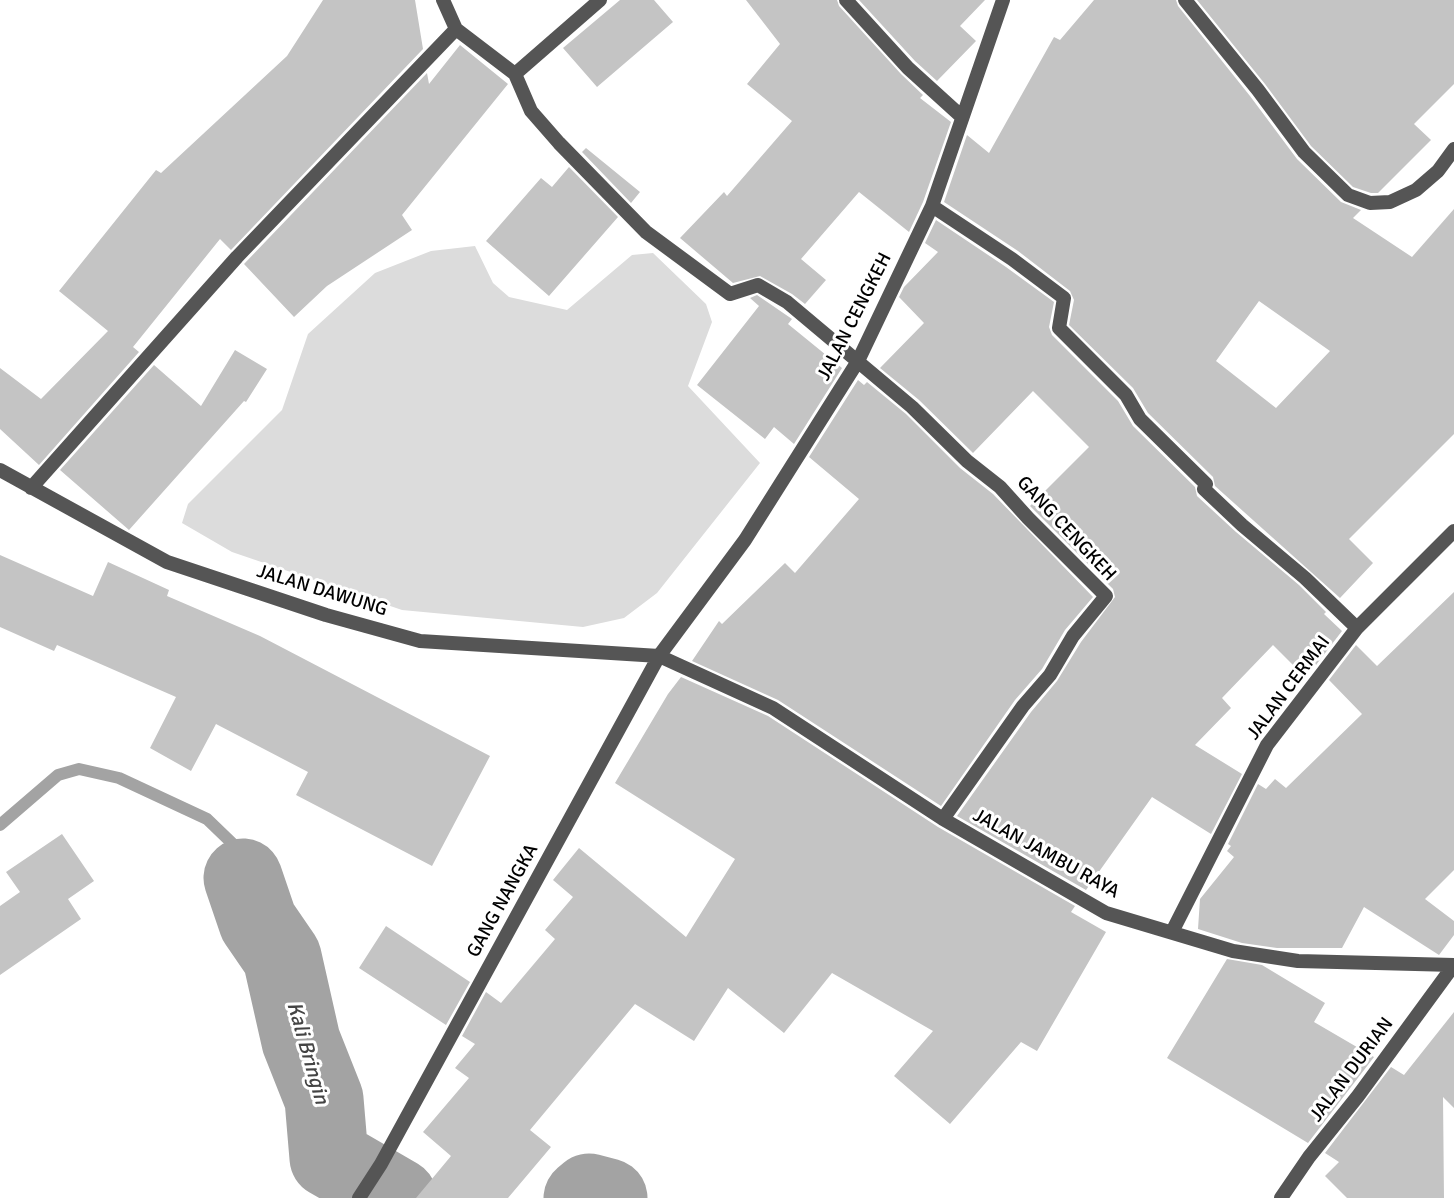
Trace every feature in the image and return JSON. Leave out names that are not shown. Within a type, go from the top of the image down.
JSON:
[{"type":"street","points":[[443,0],[456,29],[515,74],[531,111],[646,232],[730,294],[758,285],[787,302],[858,360]]},
{"type":"street","points":[[515,74],[600,0]]},
{"type":"street","points":[[846,0],[908,68],[962,117]]},
{"type":"street","name":"JALAN CENGKEH","points":[[659,656],[745,540],[858,360],[932,206],[1003,0]]},
{"type":"street","points":[[1185,0],[1304,152],[1348,195],[1370,203],[1390,202],[1416,190],[1438,171],[1454,149]]},
{"type":"street","points":[[31,488],[237,257],[456,29]]},
{"type":"street","points":[[932,206],[1012,258],[1064,298],[1059,328],[1126,395],[1140,419],[1206,484],[1204,489],[1357,628]]},
{"type":"street","name":"GANG CENGKEH","points":[[858,360],[912,407],[967,461],[1000,487],[1106,596],[1073,636],[1050,675],[1023,706],[943,819]]},
{"type":"street","name":"JALAN DAWUNG","points":[[0,470],[167,562],[326,615],[420,641],[659,656]]},
{"type":"street","name":"JALAN CERMAI","points":[[1172,932],[1267,745],[1357,628],[1454,531]]},
{"type":"street","name":"JALAN JAMBU RAYA","points":[[659,656],[773,708],[943,819],[1106,913],[1233,951],[1298,961],[1454,965]]},
{"type":"street","name":"GANG NANGKA","points":[[359,1198],[381,1164],[659,656]]},
{"type":"street","name":"JALAN DURIAN","points":[[1281,1198],[1454,965]]},
{"type":"shaded area","points":[[475,246],[493,283],[509,297],[567,310],[632,255],[653,253],[706,304],[712,322],[688,386],[760,463],[657,593],[624,618],[583,627],[402,610],[232,552],[182,523],[188,504],[282,410],[308,334],[375,273],[431,251]]},
{"type":"building","points":[[323,0],[415,0],[423,49],[231,250],[220,239],[133,347],[139,352],[39,465],[0,429],[0,368],[41,399],[108,331],[59,291],[156,170],[161,173],[287,56]]},
{"type":"building","points":[[620,0],[654,0],[673,22],[597,87],[563,48]]},
{"type":"building","points":[[746,0],[837,0],[839,6],[923,95],[920,98],[951,122],[923,202],[909,232],[859,192],[801,259],[826,280],[805,304],[760,276],[733,283],[680,238],[724,192],[727,196],[792,121],[747,84],[780,44]]},
{"type":"building","points":[[859,0],[985,0],[960,26],[976,41],[937,81]]},
{"type":"building","points":[[1094,0],[1176,0],[1297,159],[1341,202],[1361,210],[1353,218],[1412,257],[1454,209],[1454,434],[1349,539],[1373,563],[1340,598],[1215,486],[1213,477],[1148,413],[1133,388],[1069,325],[1074,300],[1070,291],[1018,251],[944,202],[967,135],[989,153],[1054,37],[1060,40]],"holes":[[[1259,301],[1330,351],[1276,408],[1216,361]]]},
{"type":"building","points":[[1197,0],[1454,0],[1454,84],[1414,124],[1431,140],[1378,193],[1353,187],[1311,146]]},
{"type":"building","points":[[460,45],[508,84],[402,215],[412,230],[327,286],[294,317],[244,264],[427,73],[429,84]]},
{"type":"building","points":[[586,148],[640,192],[631,203],[582,152]]},
{"type":"building","points":[[569,167],[618,217],[549,296],[486,241],[541,178],[552,187]]},
{"type":"building","points":[[936,220],[1054,302],[1049,327],[1052,335],[1118,401],[1133,426],[1195,487],[1197,496],[1299,585],[1342,631],[1316,665],[1304,653],[1293,665],[1273,645],[1222,698],[1231,708],[1195,745],[1242,774],[1211,834],[1152,797],[1086,890],[957,816],[1031,712],[1057,681],[1081,642],[1115,597],[1113,589],[1030,506],[1089,447],[1033,391],[973,453],[919,400],[880,368],[924,323],[899,297],[904,287],[938,252],[925,243]]},
{"type":"building","points":[[757,295],[792,319],[788,324],[842,368],[794,444],[774,427],[765,439],[697,385],[759,306],[750,298]]},
{"type":"building","points":[[235,350],[267,369],[246,402],[244,401],[129,530],[60,470],[154,365],[201,406]]},
{"type":"building","points":[[858,380],[864,385],[867,382],[906,414],[960,468],[993,494],[1093,597],[1065,630],[1042,669],[1015,700],[941,806],[778,700],[692,661],[719,621],[722,624],[785,563],[795,573],[859,499],[809,457]]},
{"type":"building","points":[[0,555],[93,596],[108,562],[169,590],[167,596],[260,636],[490,756],[432,866],[296,795],[308,772],[216,724],[191,771],[150,748],[176,697],[57,645],[54,651],[0,627]]},
{"type":"building","points":[[1454,592],[1454,870],[1425,899],[1454,921],[1454,935],[1439,955],[1364,907],[1342,948],[1277,948],[1242,943],[1198,929],[1200,899],[1234,857],[1227,851],[1231,846],[1228,844],[1258,784],[1266,789],[1275,779],[1286,788],[1362,714],[1329,680],[1356,645],[1377,666]]},
{"type":"building","points":[[681,677],[768,716],[938,827],[1075,906],[1071,912],[1106,932],[1037,1051],[1021,1042],[950,1124],[894,1076],[933,1031],[832,973],[784,1033],[728,988],[694,1041],[635,1004],[530,1130],[551,1147],[508,1198],[416,1198],[451,1156],[423,1132],[469,1078],[455,1068],[475,1044],[462,1036],[486,992],[501,1003],[555,939],[545,930],[573,897],[553,880],[579,848],[686,937],[735,859],[615,783]]},
{"type":"building","points":[[62,834],[94,881],[68,899],[81,919],[0,975],[0,906],[20,892],[6,872]]},
{"type":"building","points":[[386,926],[470,982],[446,1025],[359,968]]},
{"type":"building","points":[[1227,959],[1262,965],[1325,1003],[1314,1022],[1374,1057],[1308,1143],[1167,1058]]},
{"type":"building","points":[[1454,1012],[1454,1108],[1443,1097],[1444,1198],[1347,1198],[1325,1176],[1339,1162],[1325,1153],[1391,1067],[1404,1075]]},
{"type":"waterway","points":[[0,825],[58,775],[79,769],[119,778],[207,819],[235,846],[243,878]]},
{"type":"waterway","name":"Kali Bringin","points":[[243,878],[258,922],[282,957],[301,1041],[324,1099],[329,1158],[398,1198]]},
{"type":"waterway","name":"Kali Bringin","points":[[583,1198],[589,1193],[608,1198]]}]
